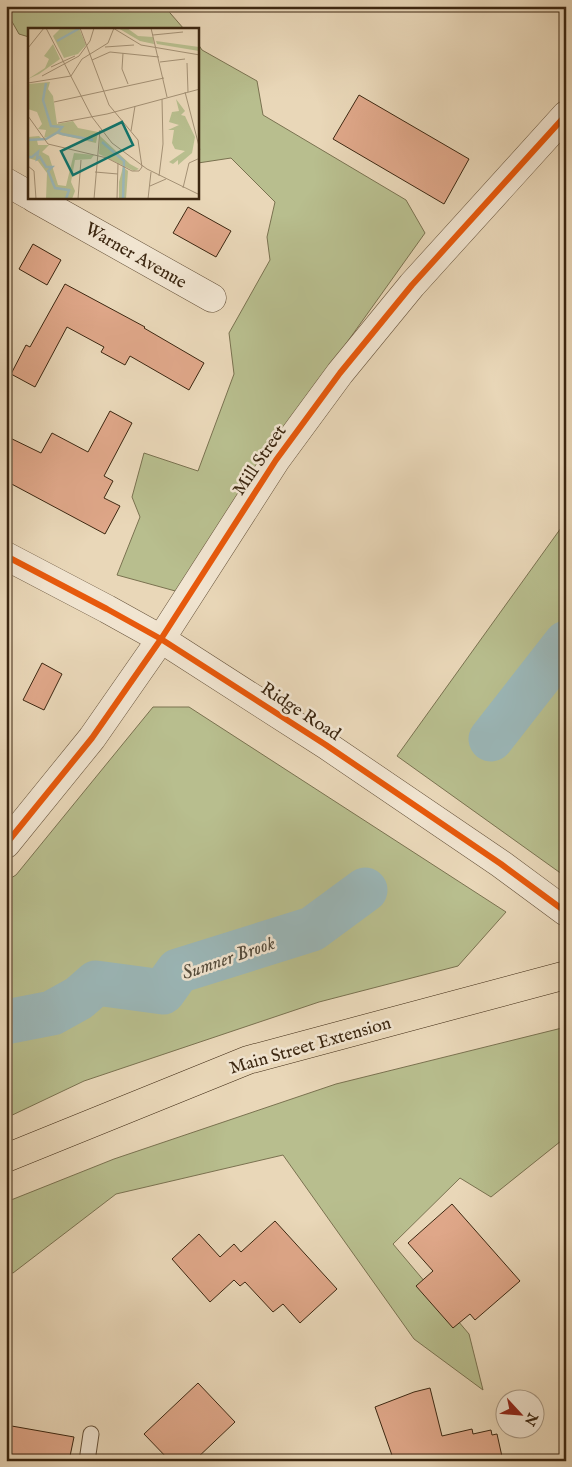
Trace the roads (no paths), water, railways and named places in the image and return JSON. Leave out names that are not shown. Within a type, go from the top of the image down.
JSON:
[{"type":"main road","name":"Main Street Extension","points":[[6,1158],[248,1060],[566,975]]},
{"type":"street","name":"Mill Street","points":[[6,844],[92,738],[161,639],[276,460],[340,373],[412,285],[566,115]]},
{"type":"street","points":[[6,182],[28,194]]},
{"type":"street","name":"Warner Avenue","points":[[36,199],[212,298]]},
{"type":"street","name":"Ridge Road","points":[[6,556],[99,604],[161,639],[326,745],[501,864],[566,912]]},
{"type":"lane","points":[[87,1461],[91,1434]]},
{"type":"waterway","name":"Sumner Brook","points":[[491,739],[566,643]]},
{"type":"waterway","name":"Sumner Brook","points":[[6,1022],[52,1013],[79,998],[96,983],[163,992],[178,971],[312,929],[365,890]]}]
